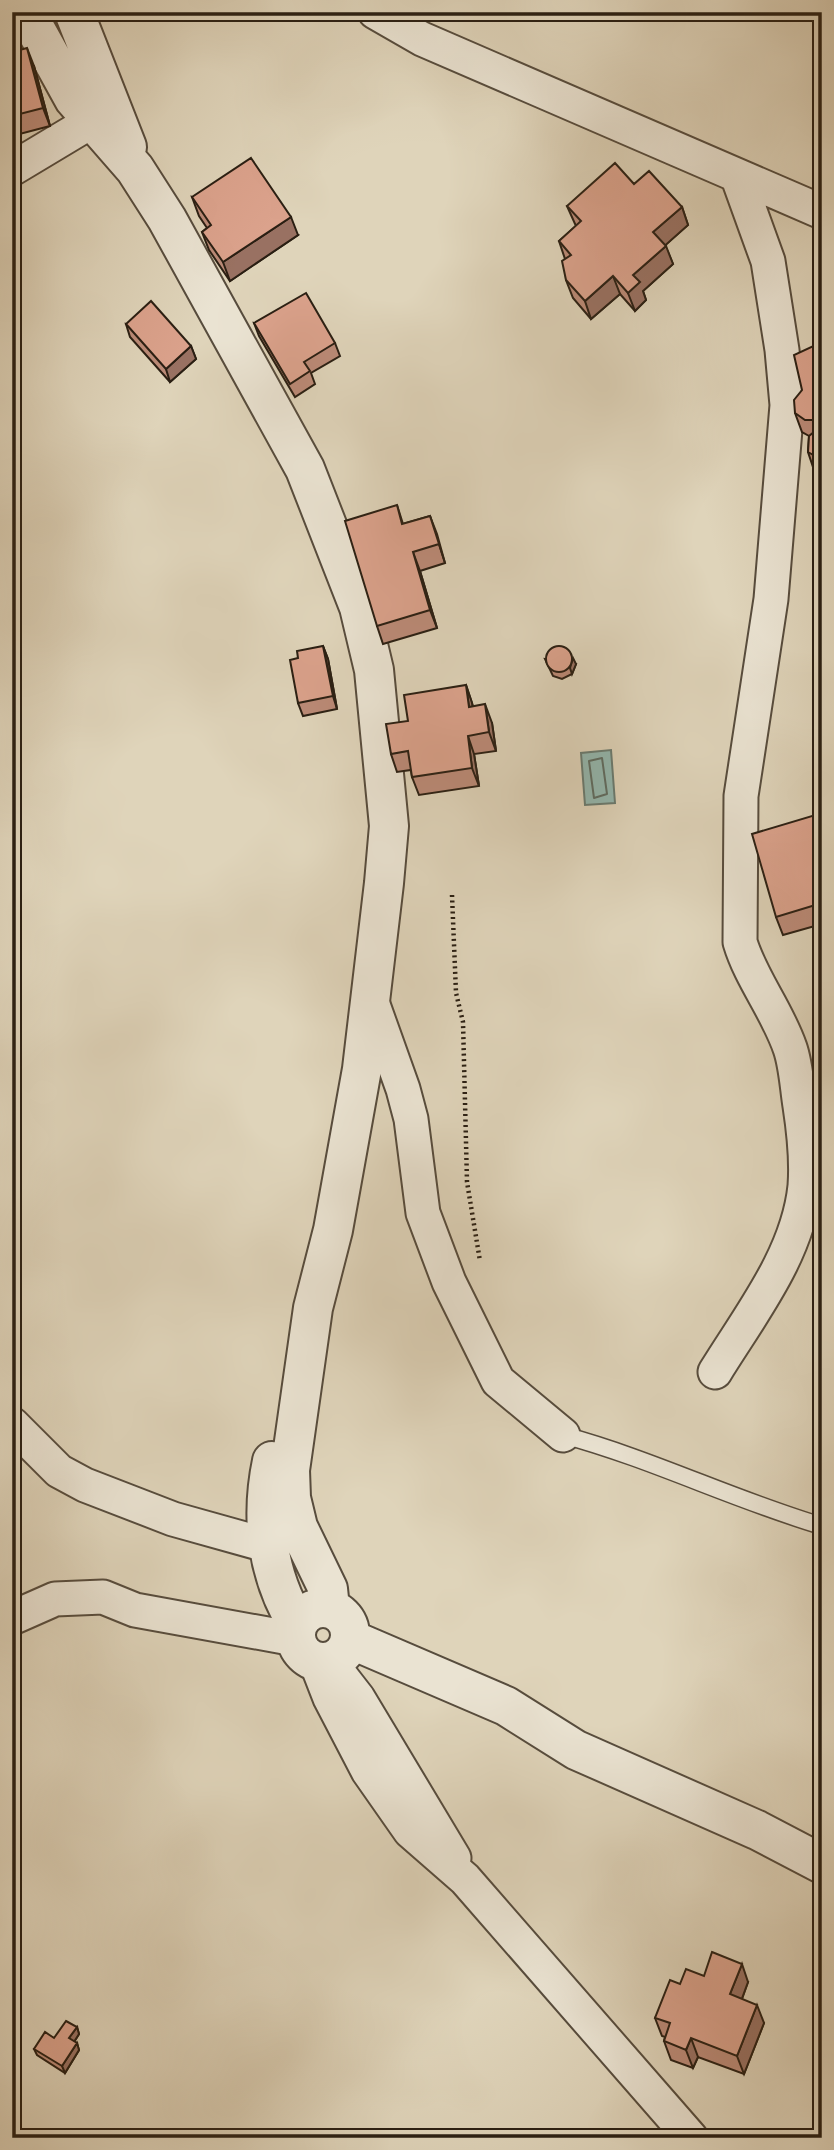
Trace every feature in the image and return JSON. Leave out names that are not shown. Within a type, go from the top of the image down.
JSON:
[{"type":"street","points":[[26,12],[52,64],[92,121],[135,169],[237,341],[305,469],[359,607],[374,670],[389,826],[372,1002],[332,1230],[313,1308],[290,1470],[291,1498],[298,1527],[328,1589],[322,1642],[330,1698],[368,1771],[410,1831],[465,1879],[691,2138]]},
{"type":"street","points":[[74,12],[135,169]]},
{"type":"street","points":[[375,12],[422,39],[738,178],[822,212]]},
{"type":"street","points":[[12,169],[92,121]]},
{"type":"street","points":[[715,1372],[780,1266],[791,1239],[805,1188],[806,1162],[791,1051],[770,1001],[746,961],[740,942],[741,796],[771,599],[787,405],[768,261],[738,178]]},
{"type":"street","points":[[372,1002],[403,1089],[411,1119],[423,1213],[449,1282],[498,1381],[563,1435]]},
{"type":"street","points":[[313,1308],[290,1360],[271,1465],[266,1545],[281,1599],[322,1642]]},
{"type":"street","points":[[12,1424],[59,1471],[85,1485],[173,1519],[266,1545]]},
{"type":"street","points":[[12,1618],[55,1600],[103,1598],[135,1610],[322,1642],[492,1724],[576,1750],[757,1830],[822,1864]]},
{"type":"lane","points":[[563,1435],[608,1448],[764,1509],[822,1526]]},
{"type":"path","points":[[452,895],[456,993],[463,1022],[467,1182],[483,1272]]},
{"type":"water","points":[[611,750],[615,803],[585,805],[581,753]]},
{"type":"building","points":[[27,48],[43,108],[12,116],[12,52]]},
{"type":"building","points":[[251,158],[291,217],[223,262],[202,232],[211,225],[192,197]]},
{"type":"building","points":[[615,163],[634,184],[649,171],[682,207],[653,232],[666,246],[633,275],[640,282],[628,293],[613,276],[585,301],[566,280],[562,261],[571,255],[559,241],[581,221],[567,206]]},
{"type":"building","points":[[306,293],[335,343],[304,362],[310,371],[290,384],[254,323]]},
{"type":"building","points":[[151,301],[191,346],[166,369],[126,324]]},
{"type":"building","points":[[822,342],[822,460],[808,452],[809,436],[820,427],[816,420],[805,420],[795,413],[794,400],[802,390],[794,355]]},
{"type":"building","points":[[397,505],[402,524],[430,516],[439,544],[413,552],[430,610],[377,626],[345,521]]},
{"type":"building","points":[[323,646],[333,696],[298,703],[290,660],[298,658],[297,651]]},
{"type":"building","points":[[559,646],[568,650],[572,659],[568,668],[559,672],[550,668],[546,659],[550,650]]},
{"type":"building","points":[[466,685],[469,707],[485,704],[489,732],[468,736],[472,768],[412,777],[408,751],[391,754],[386,724],[408,721],[404,695]]},
{"type":"building","points":[[822,813],[822,903],[776,917],[752,834]]},
{"type":"building","points":[[712,1952],[742,1964],[730,1994],[757,2005],[737,2056],[691,2038],[686,2050],[664,2041],[670,2023],[655,2018],[670,1980],[680,1984],[686,1969],[704,1976]]},
{"type":"building","points":[[66,2021],[77,2027],[69,2038],[77,2043],[62,2066],[34,2049],[45,2032],[54,2038]]}]
